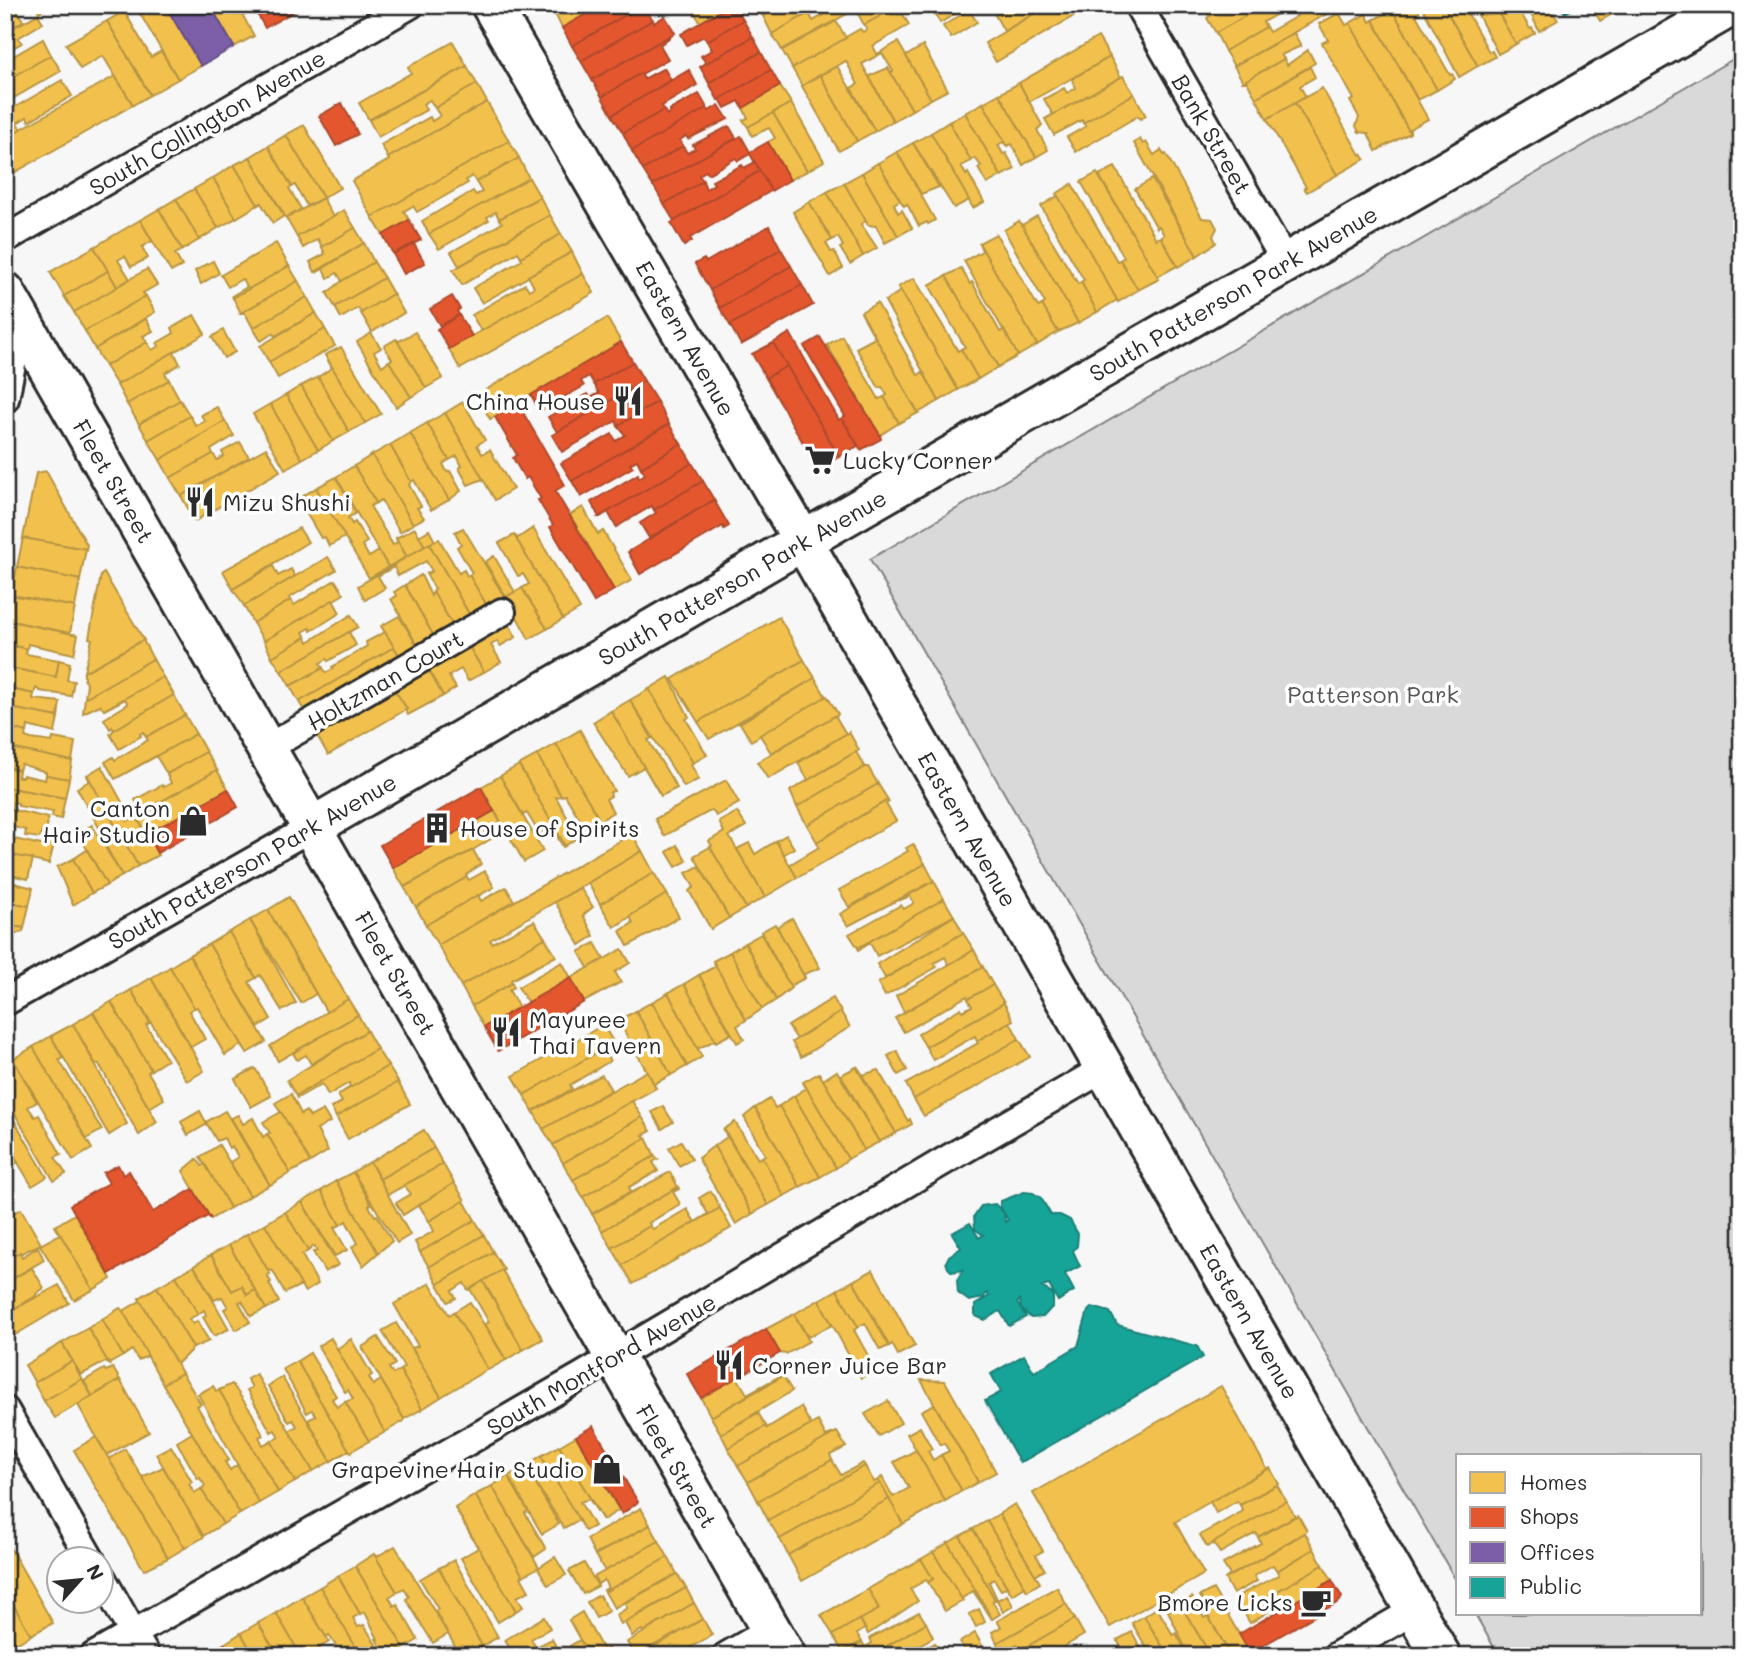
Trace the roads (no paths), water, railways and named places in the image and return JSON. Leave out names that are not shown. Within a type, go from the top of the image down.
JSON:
[{"type":"street","name":"South Collington Avenue","points":[[5,239],[410,5]]},
{"type":"street","name":"Eastern Avenue","points":[[491,5],[803,541],[1441,1656]]},
{"type":"street","name":"Bank Street","points":[[1138,5],[1286,264]]},
{"type":"street","name":"South Patterson Park Avenue","points":[[5,1002],[1734,5]]},
{"type":"street","points":[[5,399],[13,305]]},
{"type":"street","name":"Fleet Street","points":[[13,305],[778,1643]]},
{"type":"street","name":"Holtzman Court","points":[[267,748],[502,612]]},
{"type":"street","name":"South Montford Avenue","points":[[94,1656],[139,1644],[614,1357],[1105,1068]]},
{"type":"street","points":[[5,1410],[83,1546]]},
{"type":"street","points":[[116,1603],[139,1644]]},
{"type":"street","points":[[1336,1656],[1415,1610]]},
{"type":"street","points":[[726,1656],[778,1643]]},
{"type":"place","name":"China House","points":[[628,401]]},
{"type":"place","name":"Lucky Corner","points":[[820,460]]},
{"type":"place","name":"Mizu Shushi","points":[[200,502]]},
{"type":"place","name":"Canton Hair Studio","points":[[193,821]]},
{"type":"place","name":"House of Spirits","points":[[437,828]]},
{"type":"place","name":"Mayuree Thai Tavern","points":[[506,1032]]},
{"type":"place","name":"Corner Juice Bar","points":[[729,1365]]},
{"type":"place","name":"Grapevine Hair Studio","points":[[607,1469]]},
{"type":"place","name":"Bmore Licks","points":[[1316,1602]]},
{"type":"park label","name":"Patterson Park","points":[[1373,694]]}]
